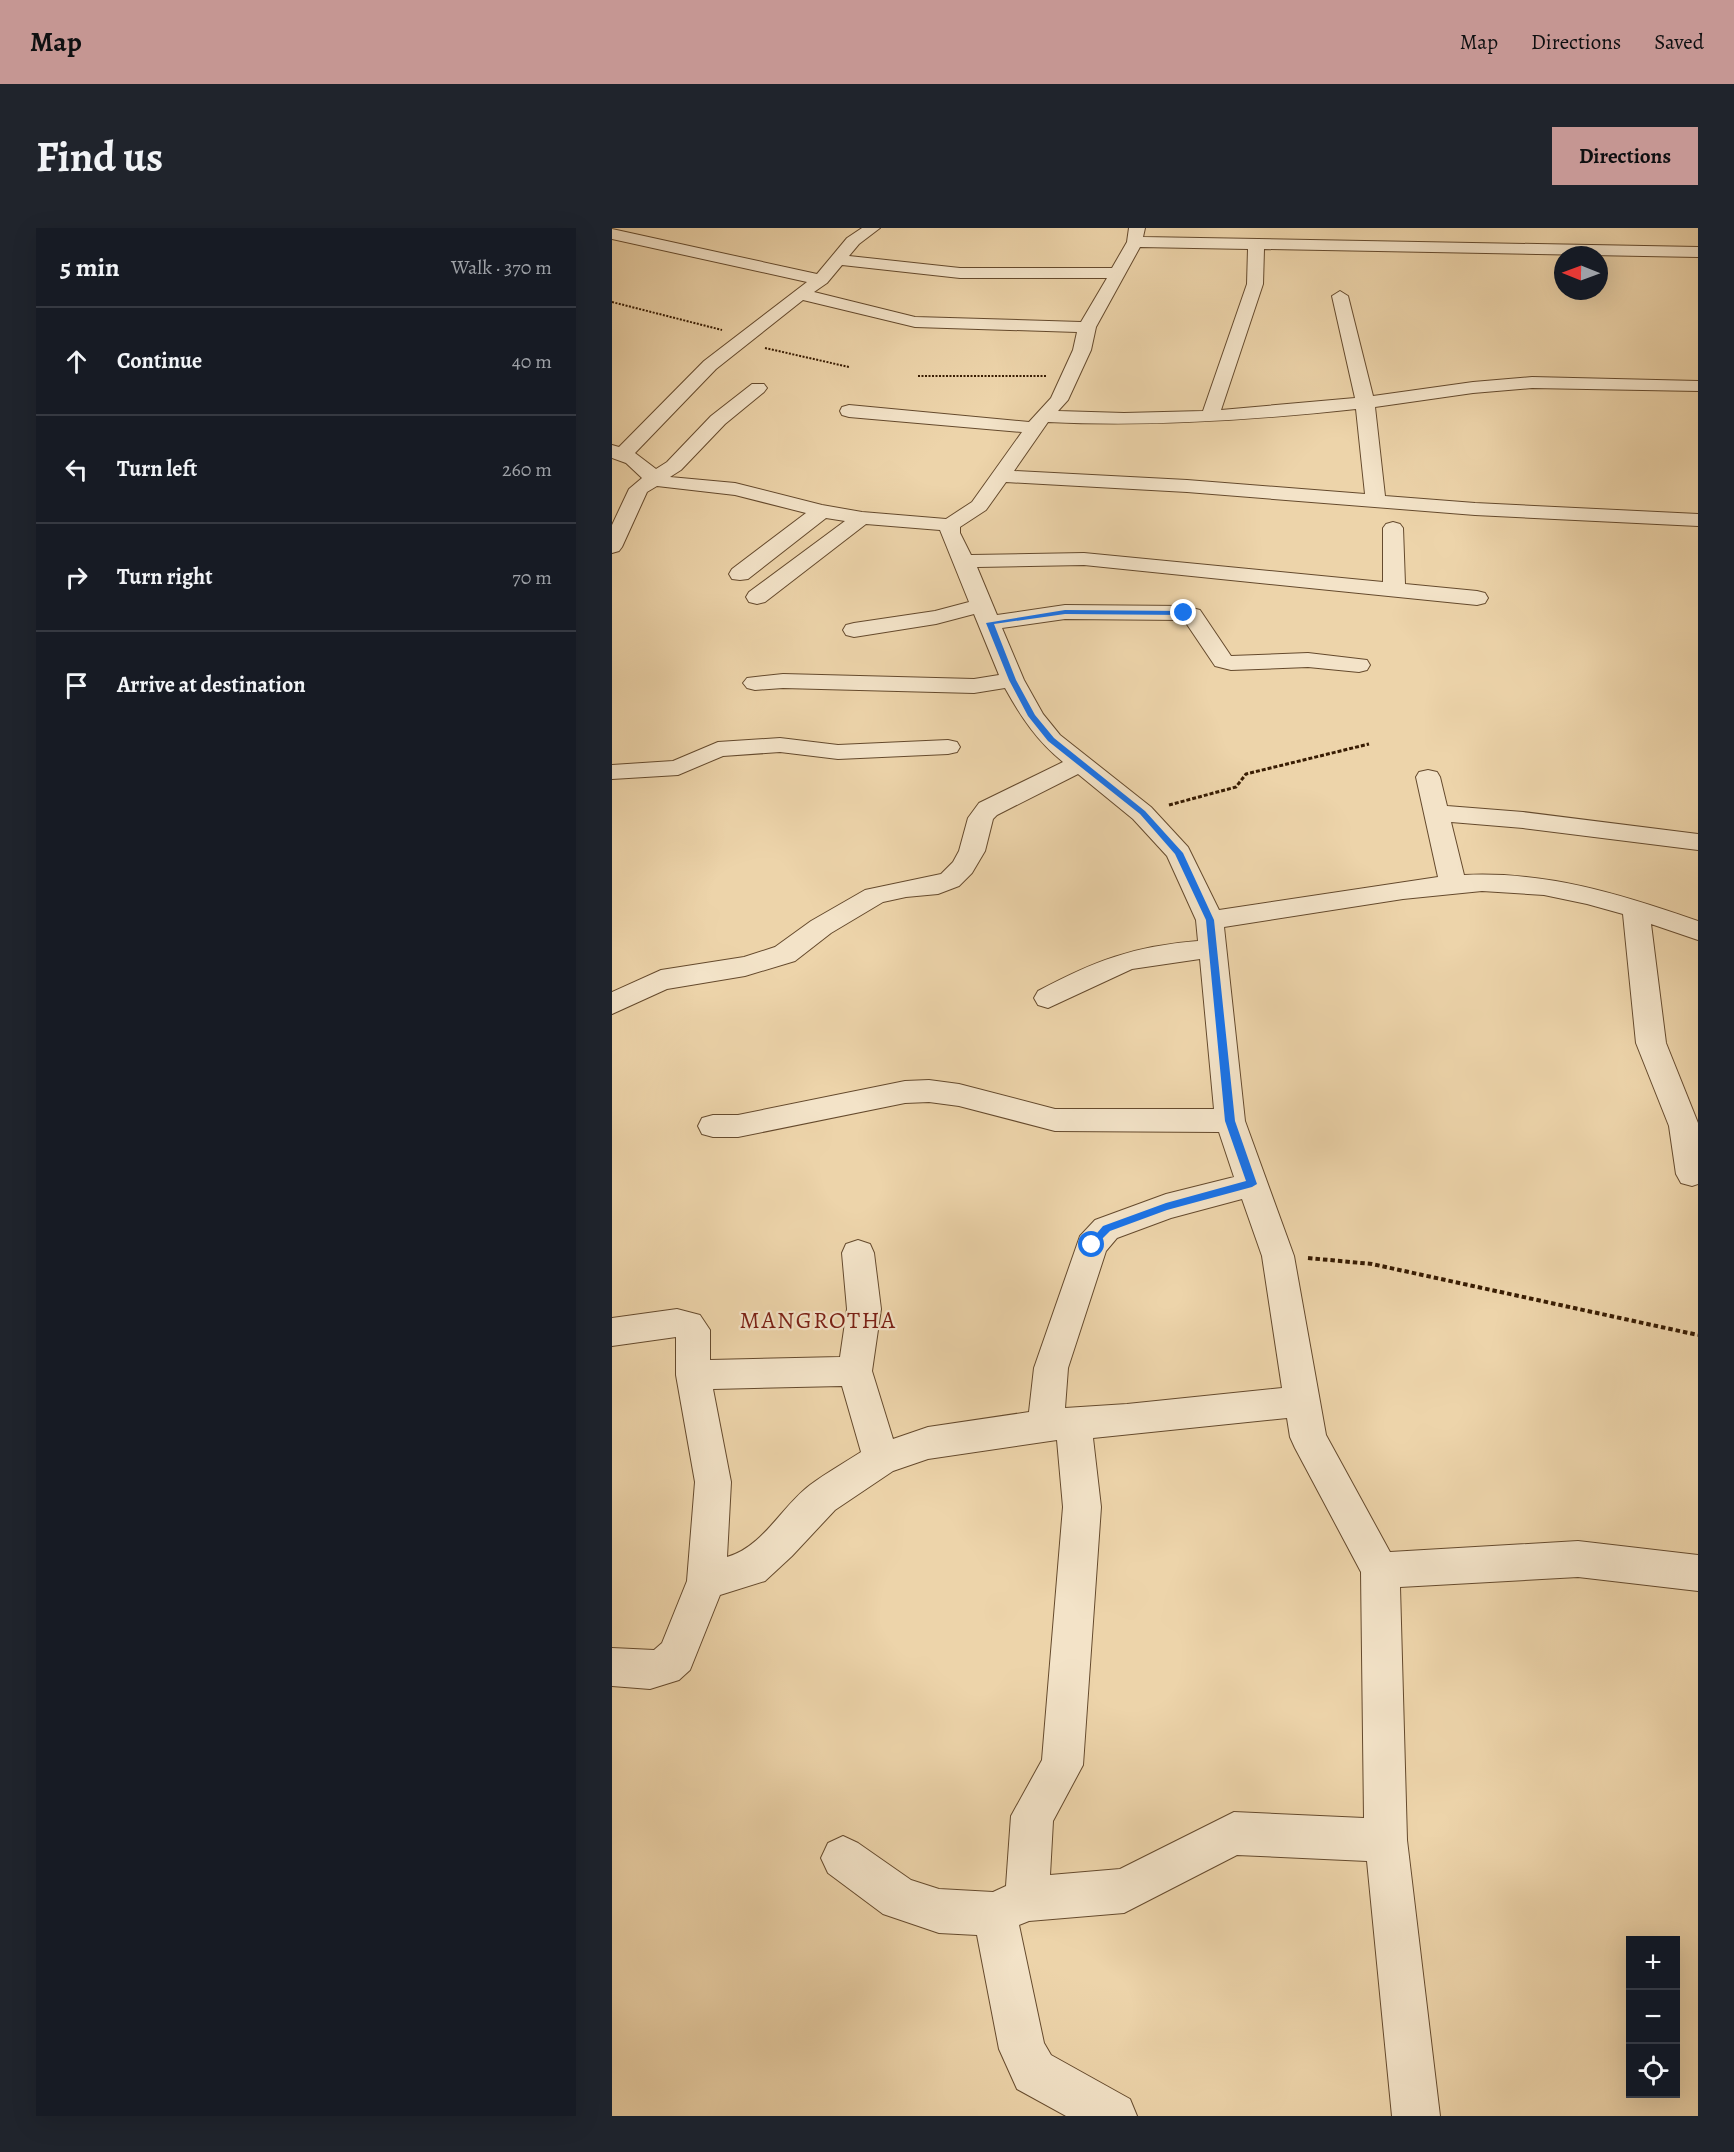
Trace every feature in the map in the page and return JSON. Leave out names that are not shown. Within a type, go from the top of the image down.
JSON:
[{"type":"street","points":[[612,547],[638,485],[633,459],[617,453],[696,379],[800,294],[821,280],[852,242],[868,228]]},
{"type":"street","points":[[612,234],[821,280]]},
{"type":"street","points":[[638,485],[669,483],[735,489],[822,511],[862,518],[950,525],[979,506],[1039,422],[1059,400],[1082,350],[1086,327],[1118,273],[1136,235],[1256,244],[1698,252]]},
{"type":"street","points":[[1210,416],[1255,284],[1256,244]]},
{"type":"street","points":[[838,260],[960,273],[1118,273]]},
{"type":"street","points":[[800,294],[915,322],[1086,327]]},
{"type":"street","points":[[1340,296],[1365,402],[1376,501]]},
{"type":"street","points":[[849,411],[1039,422],[1132,420],[1210,416],[1365,402],[1507,384],[1698,386]]},
{"type":"street","points":[[638,485],[674,466],[718,420],[758,388]]},
{"type":"street","points":[[1002,476],[1187,486],[1475,509],[1698,520]]},
{"type":"street","points":[[740,574],[822,511]]},
{"type":"street","points":[[757,597],[862,518]]},
{"type":"street","points":[[950,525],[950,533],[964,561],[1012,680],[1032,716],[1051,740],[1142,813],[1179,853],[1211,934],[1230,1121],[1278,1256],[1308,1437],[1380,1570],[1386,1840],[1416,2116]]},
{"type":"street","points":[[1393,528],[1394,590]]},
{"type":"street","points":[[964,561],[1084,560],[1477,598]]},
{"type":"street","points":[[854,630],[936,617],[986,614],[1184,613],[1192,615],[1223,661],[1231,663],[1308,660],[1359,666]]},
{"type":"street","points":[[755,683],[783,681],[974,687],[1012,680]]},
{"type":"street","points":[[612,772],[678,768],[718,749],[780,745],[838,752],[948,747]]},
{"type":"street","points":[[612,1004],[661,981],[745,966],[785,954],[821,927],[874,896],[906,888],[938,885],[950,880],[963,867],[972,851],[981,818],[988,809],[1042,780],[1081,764]]},
{"type":"street","points":[[1428,777],[1452,882]]},
{"type":"street","points":[[1437,813],[1523,820],[1698,842]]},
{"type":"street","points":[[1048,998],[1100,971],[1131,960],[1167,953],[1211,934],[1452,882],[1525,884],[1636,910],[1698,931]]},
{"type":"street","points":[[1636,910],[1651,1042],[1684,1126],[1692,1174]]},
{"type":"street","points":[[713,1126],[738,1126],[905,1092],[929,1091],[959,1095],[1055,1120],[1230,1121]]},
{"type":"street","points":[[1113,2116],[1034,2072],[1022,2049],[1011,1906],[1032,1816],[1062,1765],[1082,1507],[1059,1424],[1051,1368],[1092,1245],[1106,1228],[1166,1207],[1252,1184]]},
{"type":"street","points":[[858,1253],[864,1309],[855,1371],[881,1459]]},
{"type":"street","points":[[612,1332],[677,1323],[688,1325],[693,1330],[693,1375],[713,1482],[706,1581],[676,1656],[665,1666],[651,1671],[612,1667]]},
{"type":"street","points":[[693,1375],[855,1371]]},
{"type":"street","points":[[706,1581],[751,1568],[779,1544],[822,1498],[881,1459],[928,1443],[1059,1424],[1127,1420],[1301,1401]]},
{"type":"street","points":[[1380,1570],[1578,1559],[1698,1573]]},
{"type":"street","points":[[843,1858],[899,1898],[939,1911],[1011,1906],[1088,1892],[1124,1891],[1234,1833],[1386,1840]]},
{"type":"path","points":[[612,302],[743,340],[849,367]]},
{"type":"path","points":[[918,376],[1070,376]]},
{"type":"path","points":[[1142,813],[1236,787],[1246,774],[1369,744]]},
{"type":"path","points":[[1278,1256],[1372,1264],[1698,1335]]},
{"type":"district","name":"MANGROTHA","points":[[818,1320]]},
{"type":"route","points":[[1092,1245],[1106,1228],[1166,1207],[1252,1184],[1230,1121],[1210,920],[1179,853],[1142,813],[1051,740],[1032,716],[1012,680],[990,623],[1065,612],[1184,613]]}]
